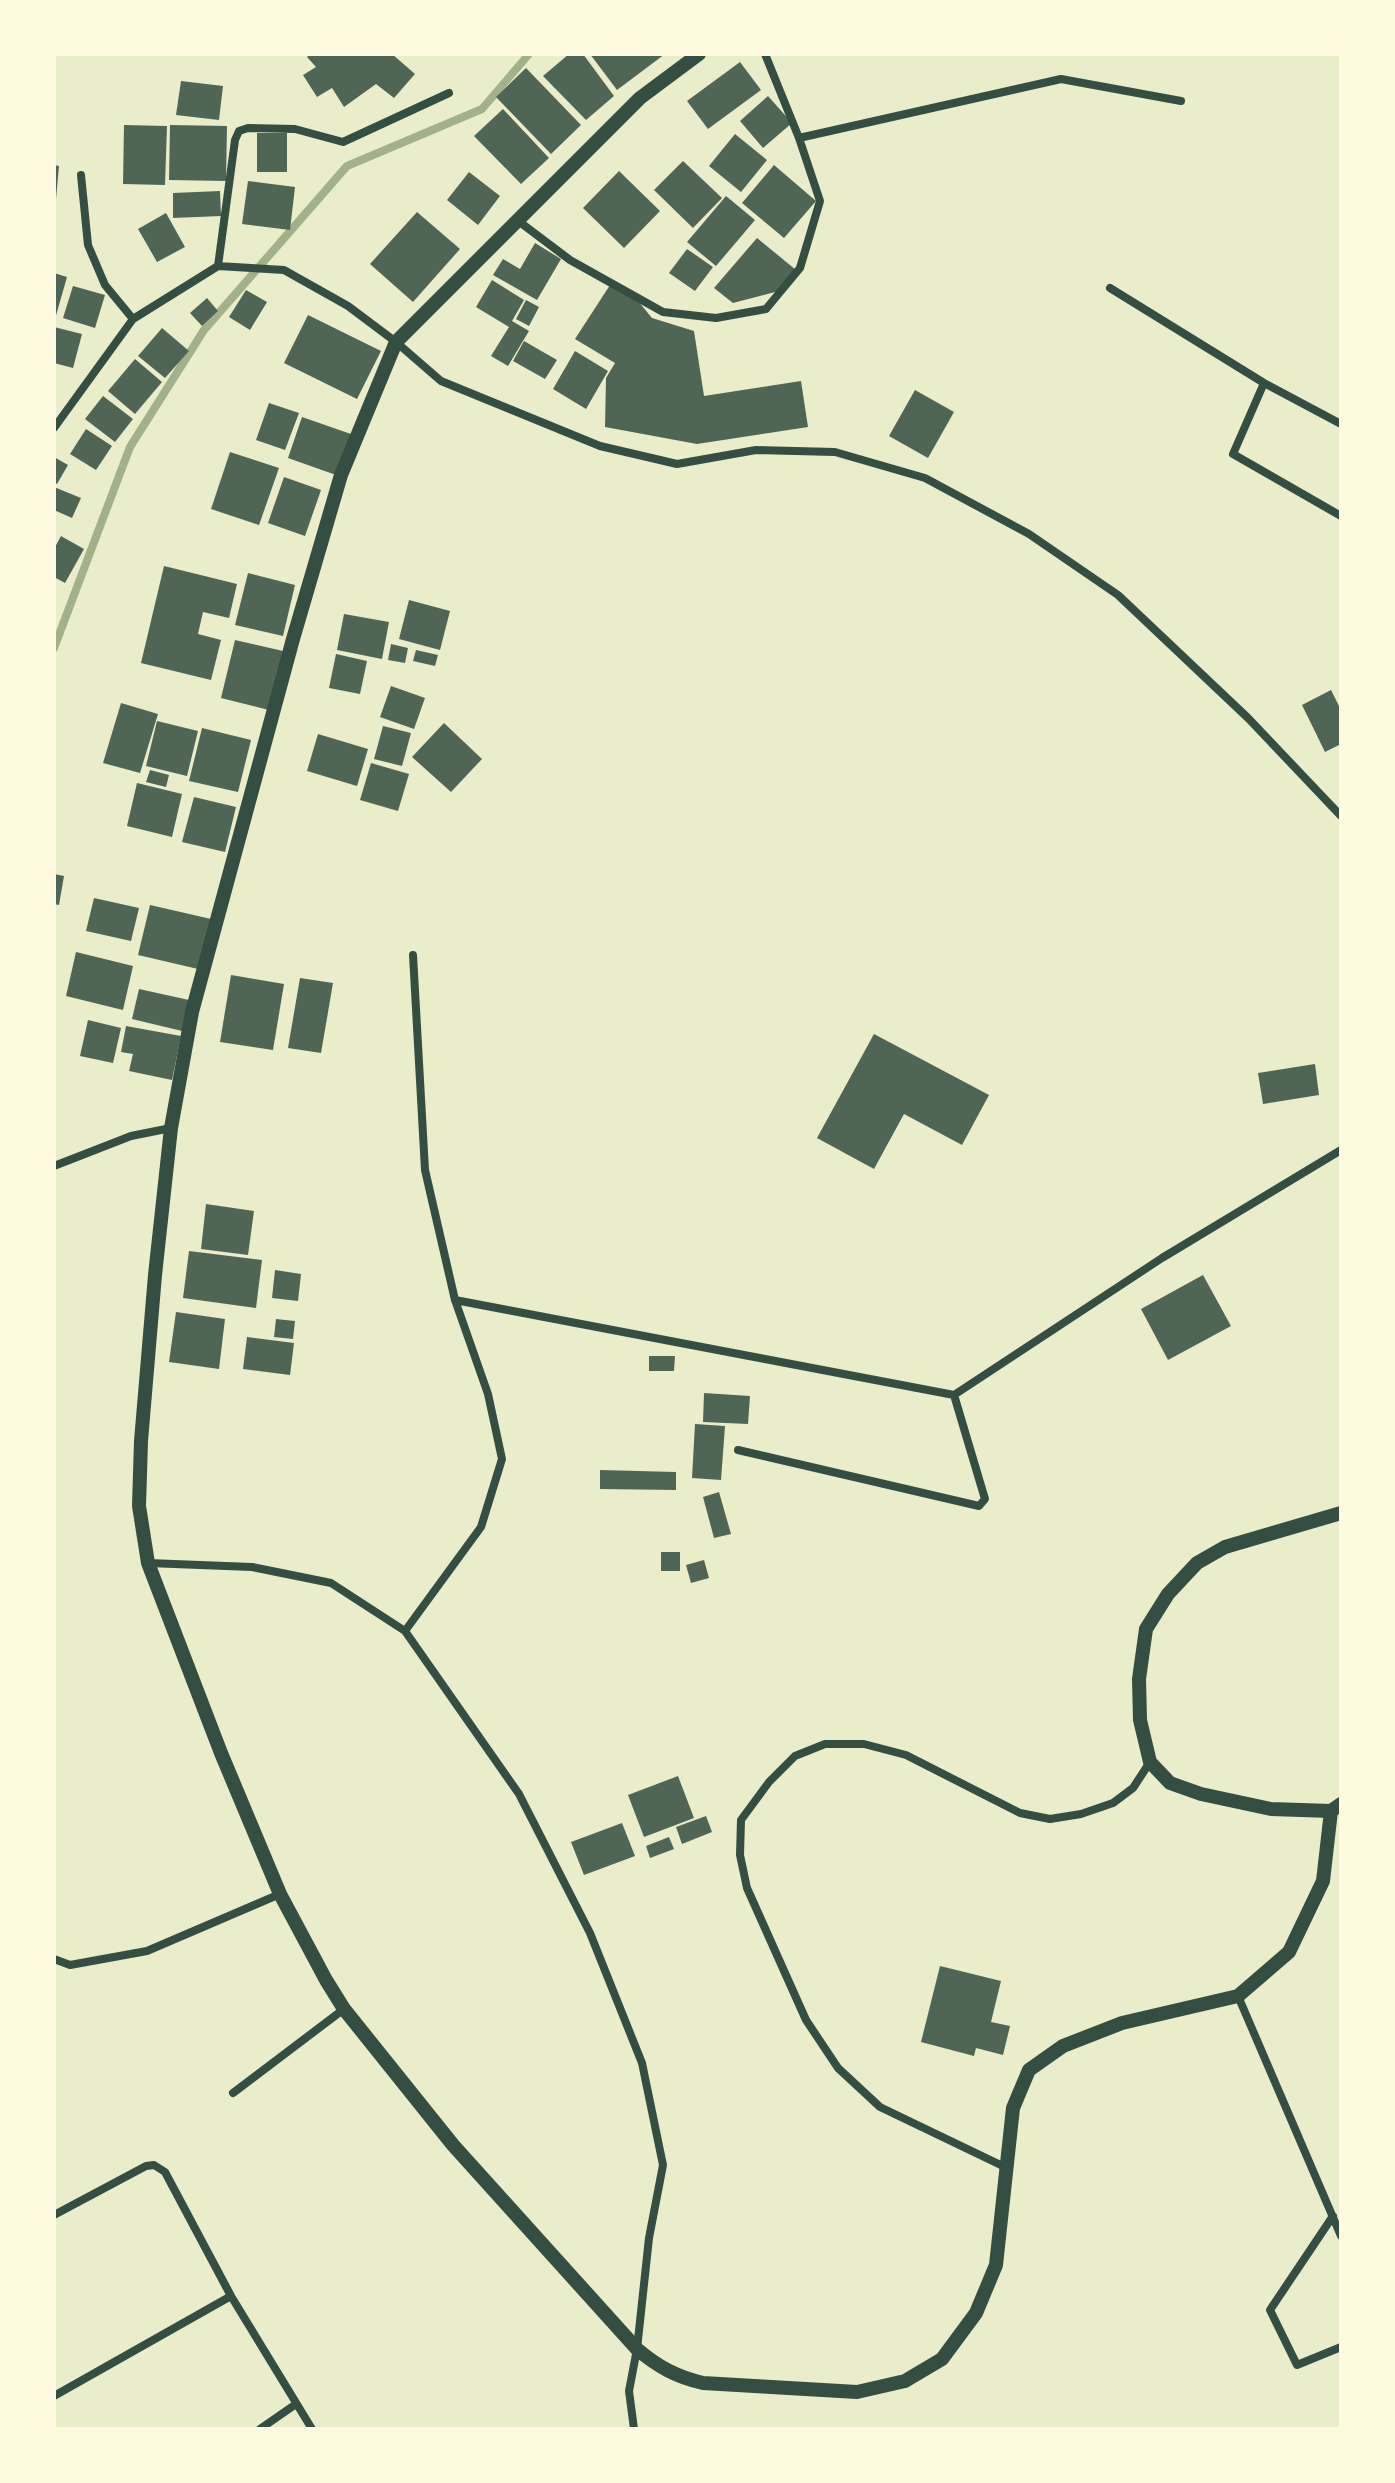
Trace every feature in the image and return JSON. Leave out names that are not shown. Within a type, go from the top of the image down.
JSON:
[{"type":"street","points":[[699,54],[640,98],[396,342],[341,475],[293,639],[192,1012],[171,1128],[141,1441],[139,1506],[148,1563],[221,1753],[280,1894],[344,2009],[453,2145],[637,2349],[667,2371],[703,2383],[857,2392],[905,2381],[942,2359],[976,2313],[996,2265],[1013,2108],[1029,2070],[1063,2046],[1122,2023],[1238,1996],[1289,1952],[1323,1881],[1336,1807],[1271,1809],[1201,1794],[1170,1783],[1150,1762],[1140,1720],[1139,1679],[1146,1629],[1168,1594],[1197,1563],[1225,1547],[1341,1513]]},
{"type":"street","points":[[517,220],[570,260],[663,312],[716,318],[766,309],[800,268],[820,201],[799,138],[765,54]]},
{"type":"street","points":[[799,138],[1061,79],[1181,101]]},
{"type":"street","points":[[223,266],[235,140],[239,131],[248,128],[295,129],[343,142],[449,93]]},
{"type":"street","points":[[81,175],[88,245],[105,285],[133,319]]},
{"type":"street","points":[[54,428],[133,319],[223,266],[284,270],[348,306],[441,381],[600,446],[677,464],[756,450],[835,452],[925,478],[1029,534],[1118,595],[1248,718],[1341,816]]},
{"type":"street","points":[[1110,288],[1264,383],[1341,424]]},
{"type":"street","points":[[1264,383],[1233,454],[1341,516]]},
{"type":"street","points":[[405,1631],[481,1527],[502,1459],[488,1394],[455,1300],[425,1170],[413,955]]},
{"type":"street","points":[[54,1166],[131,1136],[171,1128]]},
{"type":"street","points":[[455,1300],[954,1395],[1162,1258],[1341,1150]]},
{"type":"street","points":[[738,1450],[979,1506],[985,1499],[954,1395]]},
{"type":"street","points":[[148,1563],[252,1567],[331,1583],[405,1631],[519,1794],[590,1933],[642,2063],[663,2165],[649,2238],[637,2349],[629,2391],[634,2429]]},
{"type":"street","points":[[1007,2168],[880,2107],[838,2068],[806,2020],[747,1888],[740,1855],[741,1820],[769,1782],[795,1756],[825,1744],[864,1744],[906,1755],[1020,1813],[1050,1819],[1081,1814],[1113,1803],[1133,1788],[1150,1762]]},
{"type":"street","points":[[54,1959],[70,1965],[147,1951],[280,1894]]},
{"type":"street","points":[[1238,1996],[1341,2236]]},
{"type":"street","points":[[233,2093],[344,2009]]},
{"type":"street","points":[[54,2215],[146,2166],[154,2165],[165,2172],[231,2296],[312,2429]]},
{"type":"street","points":[[1333,2216],[1270,2310],[1297,2365],[1341,2347]]},
{"type":"street","points":[[54,2396],[231,2296]]},
{"type":"street","points":[[260,2429],[296,2404]]},
{"type":"building","points":[[311,54],[392,54],[415,74],[394,98],[376,84],[344,107],[332,88],[317,97],[303,75],[316,67],[307,57]]},
{"type":"building","points":[[569,54],[583,54],[614,96],[586,120],[543,76]]},
{"type":"building","points":[[590,54],[665,54],[617,90]]},
{"type":"building","points":[[740,62],[761,90],[708,129],[687,101]]},
{"type":"building","points":[[526,68],[581,125],[551,154],[496,97]]},
{"type":"building","points":[[181,81],[223,86],[219,120],[176,115]]},
{"type":"building","points":[[768,96],[792,123],[763,148],[740,121]]},
{"type":"building","points":[[503,109],[549,158],[521,184],[474,136]]},
{"type":"building","points":[[124,125],[167,126],[165,185],[123,184]]},
{"type":"building","points":[[170,125],[227,126],[226,181],[169,180]]},
{"type":"building","points":[[257,133],[287,133],[287,172],[257,172]]},
{"type":"building","points":[[735,134],[767,160],[741,192],[709,166]]},
{"type":"building","points":[[683,161],[722,198],[693,228],[654,190]]},
{"type":"building","points":[[54,165],[59,166],[56,199],[54,199]]},
{"type":"building","points":[[774,165],[816,201],[784,238],[742,203]]},
{"type":"building","points":[[619,171],[660,211],[624,248],[583,208]]},
{"type":"building","points":[[469,172],[500,196],[478,225],[447,200]]},
{"type":"building","points":[[248,181],[295,187],[290,230],[242,224]]},
{"type":"building","points":[[220,191],[221,216],[173,218],[173,193]]},
{"type":"building","points":[[726,196],[755,220],[716,266],[687,242]]},
{"type":"building","points":[[417,212],[460,249],[413,302],[370,264]]},
{"type":"building","points":[[166,213],[185,247],[157,262],[138,229]]},
{"type":"building","points":[[757,238],[796,270],[779,291],[733,303],[714,288]]},
{"type":"building","points":[[535,243],[561,259],[537,300],[493,275],[503,259],[520,269]]},
{"type":"building","points":[[687,249],[713,267],[695,291],[669,273]]},
{"type":"building","points":[[54,273],[67,277],[55,319],[54,319]]},
{"type":"building","points":[[492,280],[524,300],[512,321],[529,331],[508,366],[491,356],[509,327],[476,307]]},
{"type":"building","points":[[610,285],[638,301],[652,318],[694,331],[704,396],[801,381],[808,427],[697,444],[605,427],[606,378],[615,363],[575,339]]},
{"type":"building","points":[[73,286],[105,295],[95,328],[63,318]]},
{"type":"building","points":[[246,290],[267,302],[250,330],[229,317]]},
{"type":"building","points":[[207,298],[218,311],[202,326],[190,313]]},
{"type":"building","points":[[526,300],[539,307],[529,326],[516,319]]},
{"type":"building","points":[[308,315],[381,351],[357,399],[284,363]]},
{"type":"building","points":[[54,327],[82,334],[73,368],[54,363]]},
{"type":"building","points":[[162,328],[189,351],[165,378],[138,356]]},
{"type":"building","points":[[524,341],[557,360],[545,379],[513,361]]},
{"type":"building","points":[[575,351],[608,371],[586,409],[553,389]]},
{"type":"building","points":[[135,359],[162,382],[135,414],[108,391]]},
{"type":"building","points":[[915,390],[954,412],[928,458],[889,436]]},
{"type":"building","points":[[103,396],[133,419],[115,442],[85,419]]},
{"type":"building","points":[[269,403],[299,413],[285,450],[256,440]]},
{"type":"building","points":[[302,417],[351,434],[336,475],[288,458]]},
{"type":"building","points":[[86,429],[112,446],[96,470],[70,454]]},
{"type":"building","points":[[230,452],[279,468],[259,525],[211,509]]},
{"type":"building","points":[[54,457],[68,465],[57,484],[54,482]]},
{"type":"building","points":[[284,477],[321,490],[305,536],[268,523]]},
{"type":"building","points":[[54,487],[81,498],[72,518],[54,510]]},
{"type":"building","points":[[61,536],[84,549],[65,583],[54,577],[54,549]]},
{"type":"building","points":[[164,566],[237,584],[229,618],[203,612],[198,634],[221,640],[211,680],[141,663]]},
{"type":"building","points":[[248,573],[295,585],[283,636],[235,625]]},
{"type":"building","points":[[409,600],[450,611],[440,650],[399,639]]},
{"type":"building","points":[[344,614],[389,622],[382,659],[337,650]]},
{"type":"building","points":[[235,640],[283,651],[269,710],[221,698]]},
{"type":"building","points":[[391,644],[408,648],[405,663],[388,660]]},
{"type":"building","points":[[416,650],[438,655],[435,666],[413,661]]},
{"type":"building","points":[[336,654],[367,661],[360,694],[329,688]]},
{"type":"building","points":[[391,686],[425,698],[414,729],[380,717]]},
{"type":"building","points":[[1331,690],[1341,710],[1341,744],[1325,752],[1302,705]]},
{"type":"building","points":[[121,703],[158,714],[140,773],[103,763]]},
{"type":"building","points":[[157,721],[198,731],[187,776],[146,766]]},
{"type":"building","points":[[444,723],[482,759],[451,792],[412,757]]},
{"type":"building","points":[[383,726],[411,733],[402,766],[374,759]]},
{"type":"building","points":[[202,728],[251,740],[238,792],[189,781]]},
{"type":"building","points":[[318,734],[368,749],[357,786],[307,771]]},
{"type":"building","points":[[371,763],[409,774],[398,811],[360,800]]},
{"type":"building","points":[[150,770],[169,775],[166,787],[146,782]]},
{"type":"building","points":[[137,783],[182,794],[172,837],[127,826]]},
{"type":"building","points":[[194,797],[236,807],[225,852],[182,842]]},
{"type":"building","points":[[54,874],[64,876],[59,905],[54,904]]},
{"type":"building","points":[[94,898],[139,908],[131,941],[86,931]]},
{"type":"building","points":[[150,905],[211,919],[198,969],[138,955]]},
{"type":"building","points":[[76,952],[133,966],[123,1010],[66,996]]},
{"type":"building","points":[[231,975],[284,984],[273,1050],[220,1042]]},
{"type":"building","points":[[300,978],[333,983],[321,1053],[288,1048]]},
{"type":"building","points":[[139,989],[189,1000],[182,1031],[132,1019]]},
{"type":"building","points":[[88,1020],[121,1028],[113,1063],[80,1056]]},
{"type":"building","points":[[126,1026],[181,1036],[172,1080],[129,1071],[133,1054],[121,1052]]},
{"type":"building","points":[[874,1034],[989,1095],[962,1145],[904,1114],[874,1169],[817,1138]]},
{"type":"building","points":[[1315,1064],[1319,1095],[1263,1104],[1258,1073]]},
{"type":"building","points":[[206,1204],[254,1211],[248,1255],[201,1249]]},
{"type":"building","points":[[189,1251],[262,1260],[256,1308],[183,1298]]},
{"type":"building","points":[[275,1270],[301,1274],[298,1301],[272,1298]]},
{"type":"building","points":[[1203,1275],[1231,1326],[1168,1360],[1141,1309]]},
{"type":"building","points":[[176,1312],[225,1319],[219,1369],[169,1362]]},
{"type":"building","points":[[276,1319],[295,1321],[293,1339],[274,1337]]},
{"type":"building","points":[[247,1337],[294,1343],[290,1375],[243,1369]]},
{"type":"building","points":[[649,1356],[675,1356],[674,1371],[649,1371]]},
{"type":"building","points":[[704,1393],[750,1396],[748,1424],[703,1422]]},
{"type":"building","points":[[695,1424],[725,1426],[721,1480],[692,1478]]},
{"type":"building","points":[[600,1470],[676,1472],[676,1490],[600,1489]]},
{"type":"building","points":[[719,1492],[731,1534],[714,1538],[703,1497]]},
{"type":"building","points":[[661,1552],[680,1552],[680,1571],[661,1571]]},
{"type":"building","points":[[704,1560],[709,1578],[691,1583],[686,1565]]},
{"type":"building","points":[[678,1776],[694,1818],[644,1837],[628,1795]]},
{"type":"building","points":[[706,1816],[712,1832],[682,1844],[676,1827]]},
{"type":"building","points":[[622,1823],[635,1856],[584,1875],[571,1842]]},
{"type":"building","points":[[669,1837],[674,1849],[650,1858],[646,1846]]},
{"type":"building","points":[[940,1966],[1001,1981],[991,2022],[1010,2026],[1003,2055],[976,2048],[974,2056],[921,2042]]},
{"type":"waterway","points":[[54,648],[130,447],[204,330],[347,166],[482,109],[529,54]]}]
